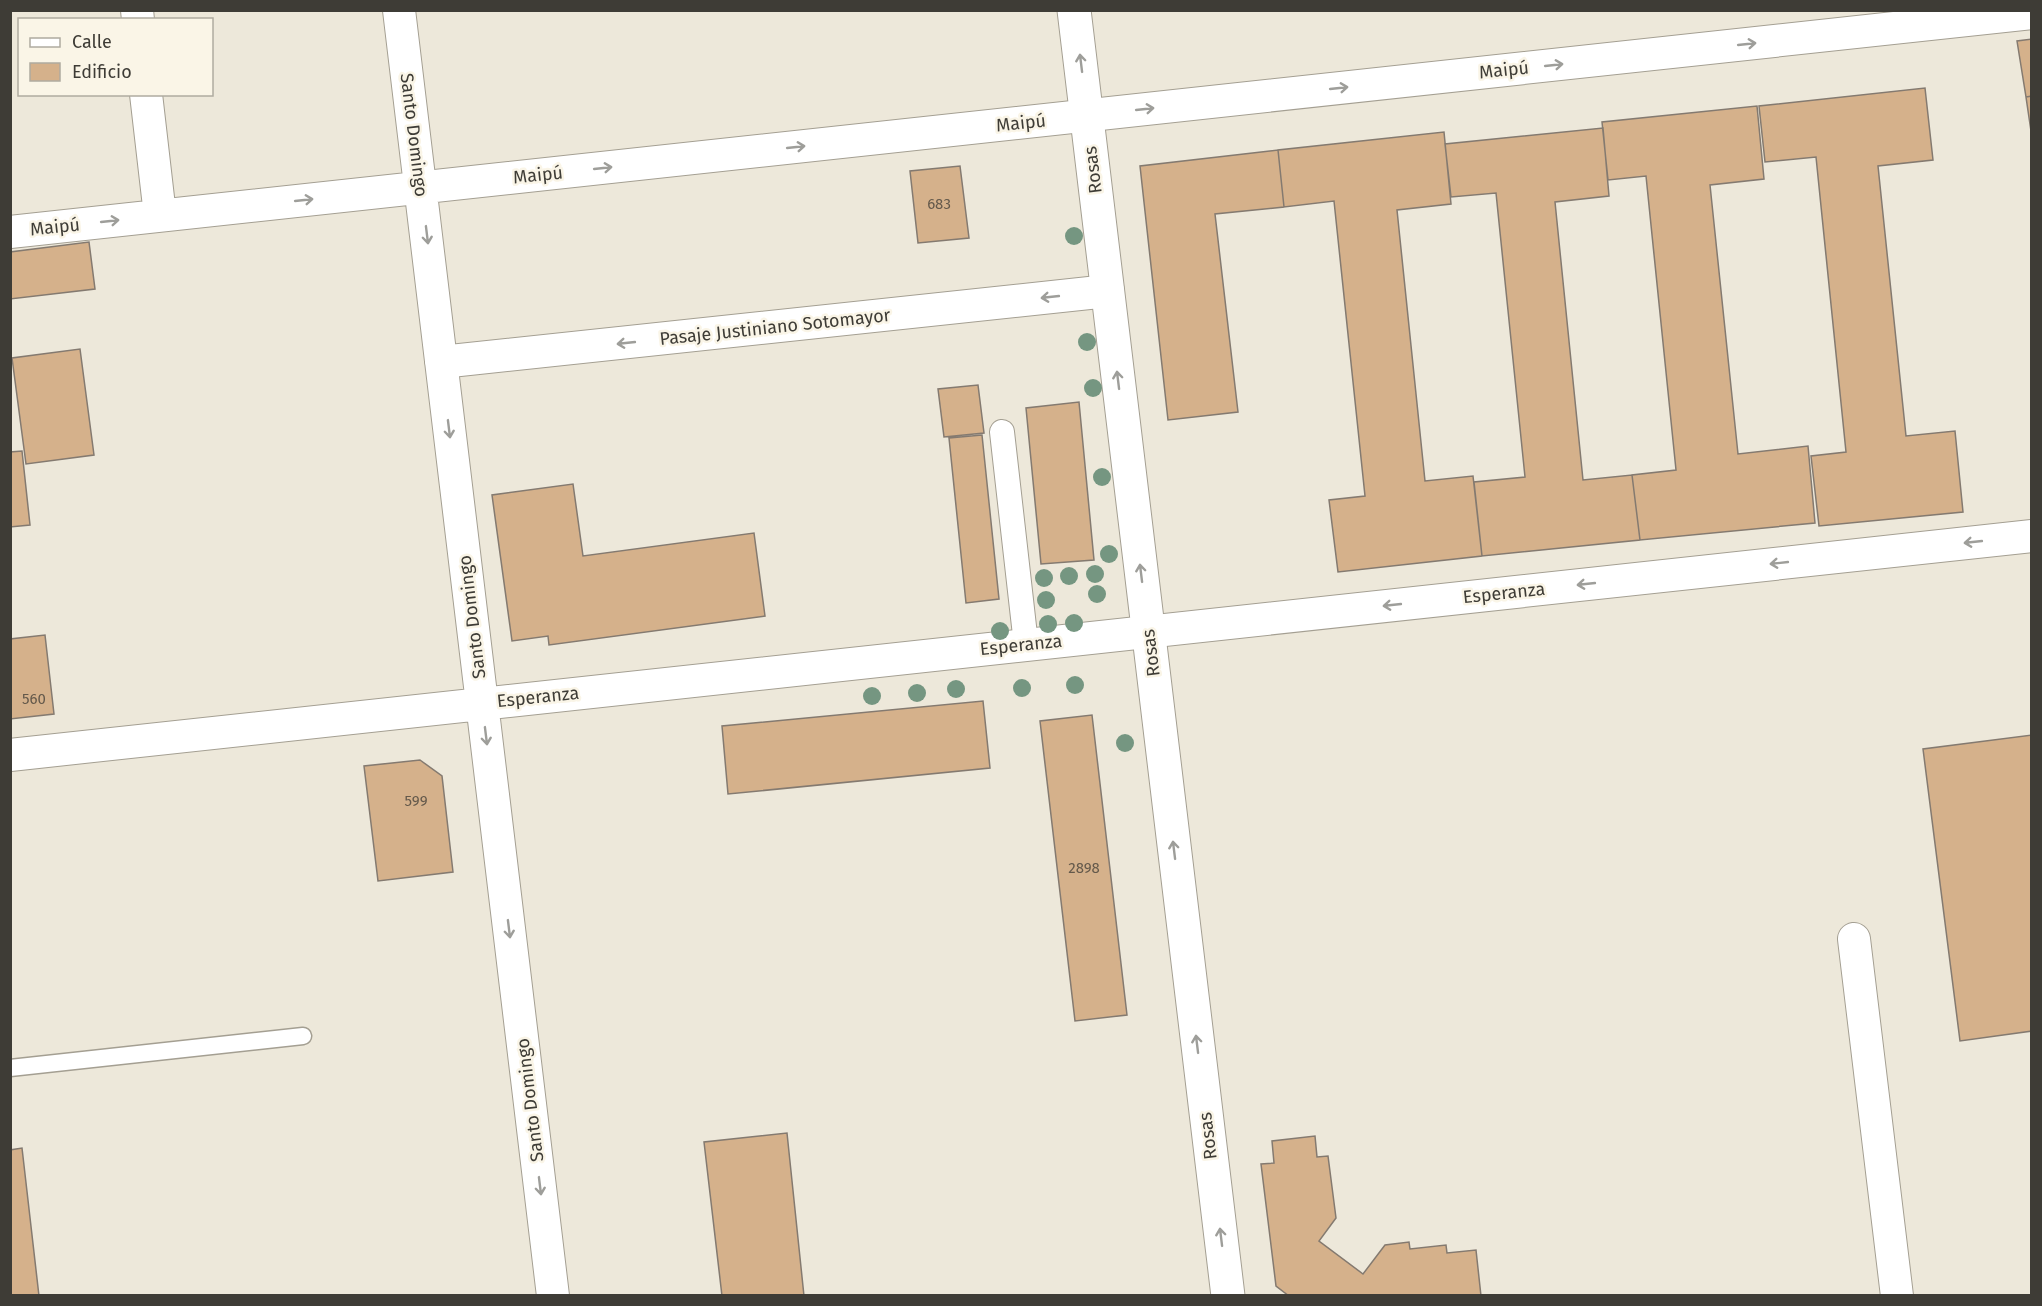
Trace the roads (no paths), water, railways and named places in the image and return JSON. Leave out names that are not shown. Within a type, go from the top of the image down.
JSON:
[{"type":"street","name":"Santo Domingo","points":[[399,10],[554,1296]]},
{"type":"street","name":"Rosas","points":[[1074,10],[1227,1296]]},
{"type":"street","name":"Maipú","points":[[10,232],[2031,13]]},
{"type":"street","points":[[146,96],[160,215]]},
{"type":"street","name":"Pasaje Justiniano Sotomayor","points":[[441,363],[1108,291]]},
{"type":"street","points":[[1002,432],[1026,644]]},
{"type":"street","name":"Esperanza","points":[[10,755],[2031,536]]},
{"type":"street","points":[[1854,939],[1897,1296]]},
{"type":"lane","points":[[10,1068],[303,1036]]}]
